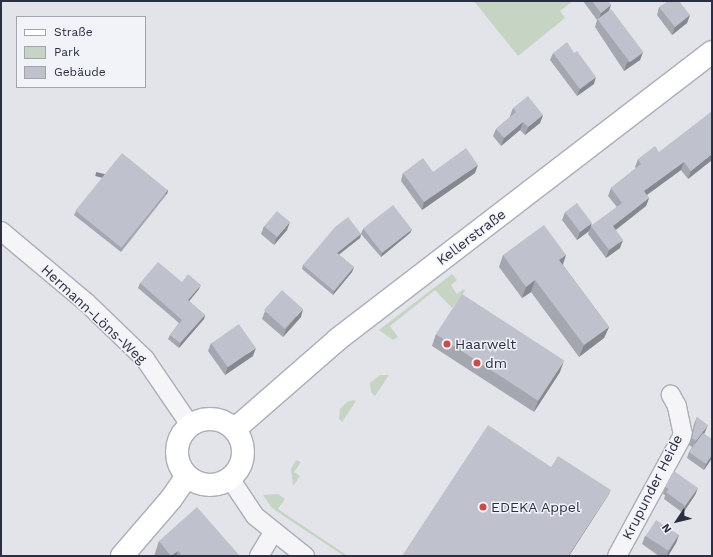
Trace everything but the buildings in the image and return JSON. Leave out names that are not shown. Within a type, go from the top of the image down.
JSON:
[{"type":"main road","name":"Kellerstraße","points":[[235,429],[338,339],[712,52]]},
{"type":"main road","points":[[213,418],[226,421],[235,429],[244,446],[242,465],[231,480],[220,485],[208,486],[196,483],[187,476],[178,461],[178,444],[190,425],[201,419],[213,418]]},
{"type":"main road","points":[[122,556],[171,500],[187,476]]},
{"type":"street","name":"Hermann-Löns-Weg","points":[[1,231],[87,304],[145,359],[190,425]]},
{"type":"street","name":"Krupunder Heide","points":[[617,556],[683,435],[677,406],[671,395]]},
{"type":"street","points":[[231,480],[255,516],[273,533],[305,556]]},
{"type":"street","points":[[259,556],[273,533]]},
{"type":"green space","points":[[474,1],[573,1],[560,11],[565,18],[518,56]]},
{"type":"green space","points":[[452,274],[457,280],[451,285],[457,294],[464,289],[465,291],[452,308],[435,290],[390,326],[398,337],[393,340],[379,330]]},
{"type":"green space","points":[[380,375],[389,375],[375,396],[371,392],[370,383]]},
{"type":"green space","points":[[353,400],[356,401],[342,422],[339,419],[340,409],[347,402]]},
{"type":"green space","points":[[296,460],[301,462],[294,472],[300,476],[293,486],[291,469]]},
{"type":"green space","points":[[278,494],[285,499],[278,509],[348,556],[344,556],[271,507],[263,495]]},
{"type":"place","name":"Haarwelt","points":[[447,344]]},
{"type":"place","name":"dm","points":[[477,363]]},
{"type":"place","name":"EDEKA Appel","points":[[483,507]]}]
